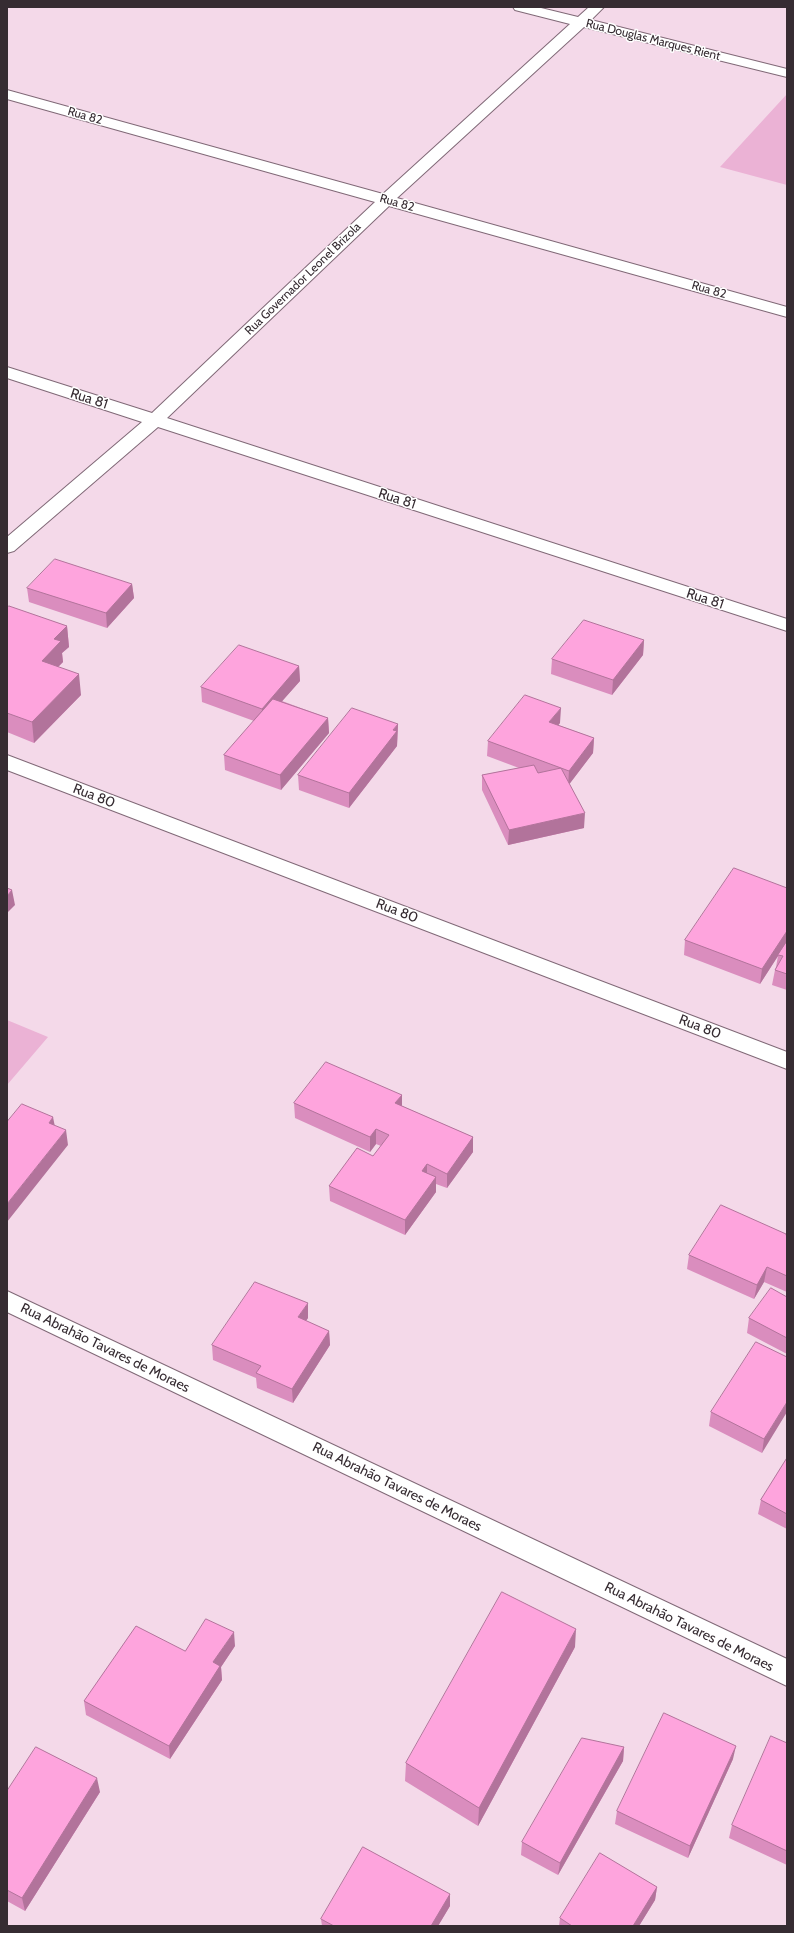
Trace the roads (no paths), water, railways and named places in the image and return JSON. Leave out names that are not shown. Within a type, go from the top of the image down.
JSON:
[{"type":"street","name":"Rua Douglas Marques Rient","points":[[520,7],[787,73]]},
{"type":"street","name":"Rua Governador Leonel Brizola","points":[[7,547],[155,420],[386,200],[597,7]]},
{"type":"street","name":"Rua 82","points":[[7,94],[787,312]]},
{"type":"street","name":"Rua 81","points":[[7,372],[787,625]]},
{"type":"street","name":"Rua 80","points":[[7,762],[787,1061]]},
{"type":"street","name":"Rua Abrahão Tavares de Moraes","points":[[7,1301],[787,1673]]}]
